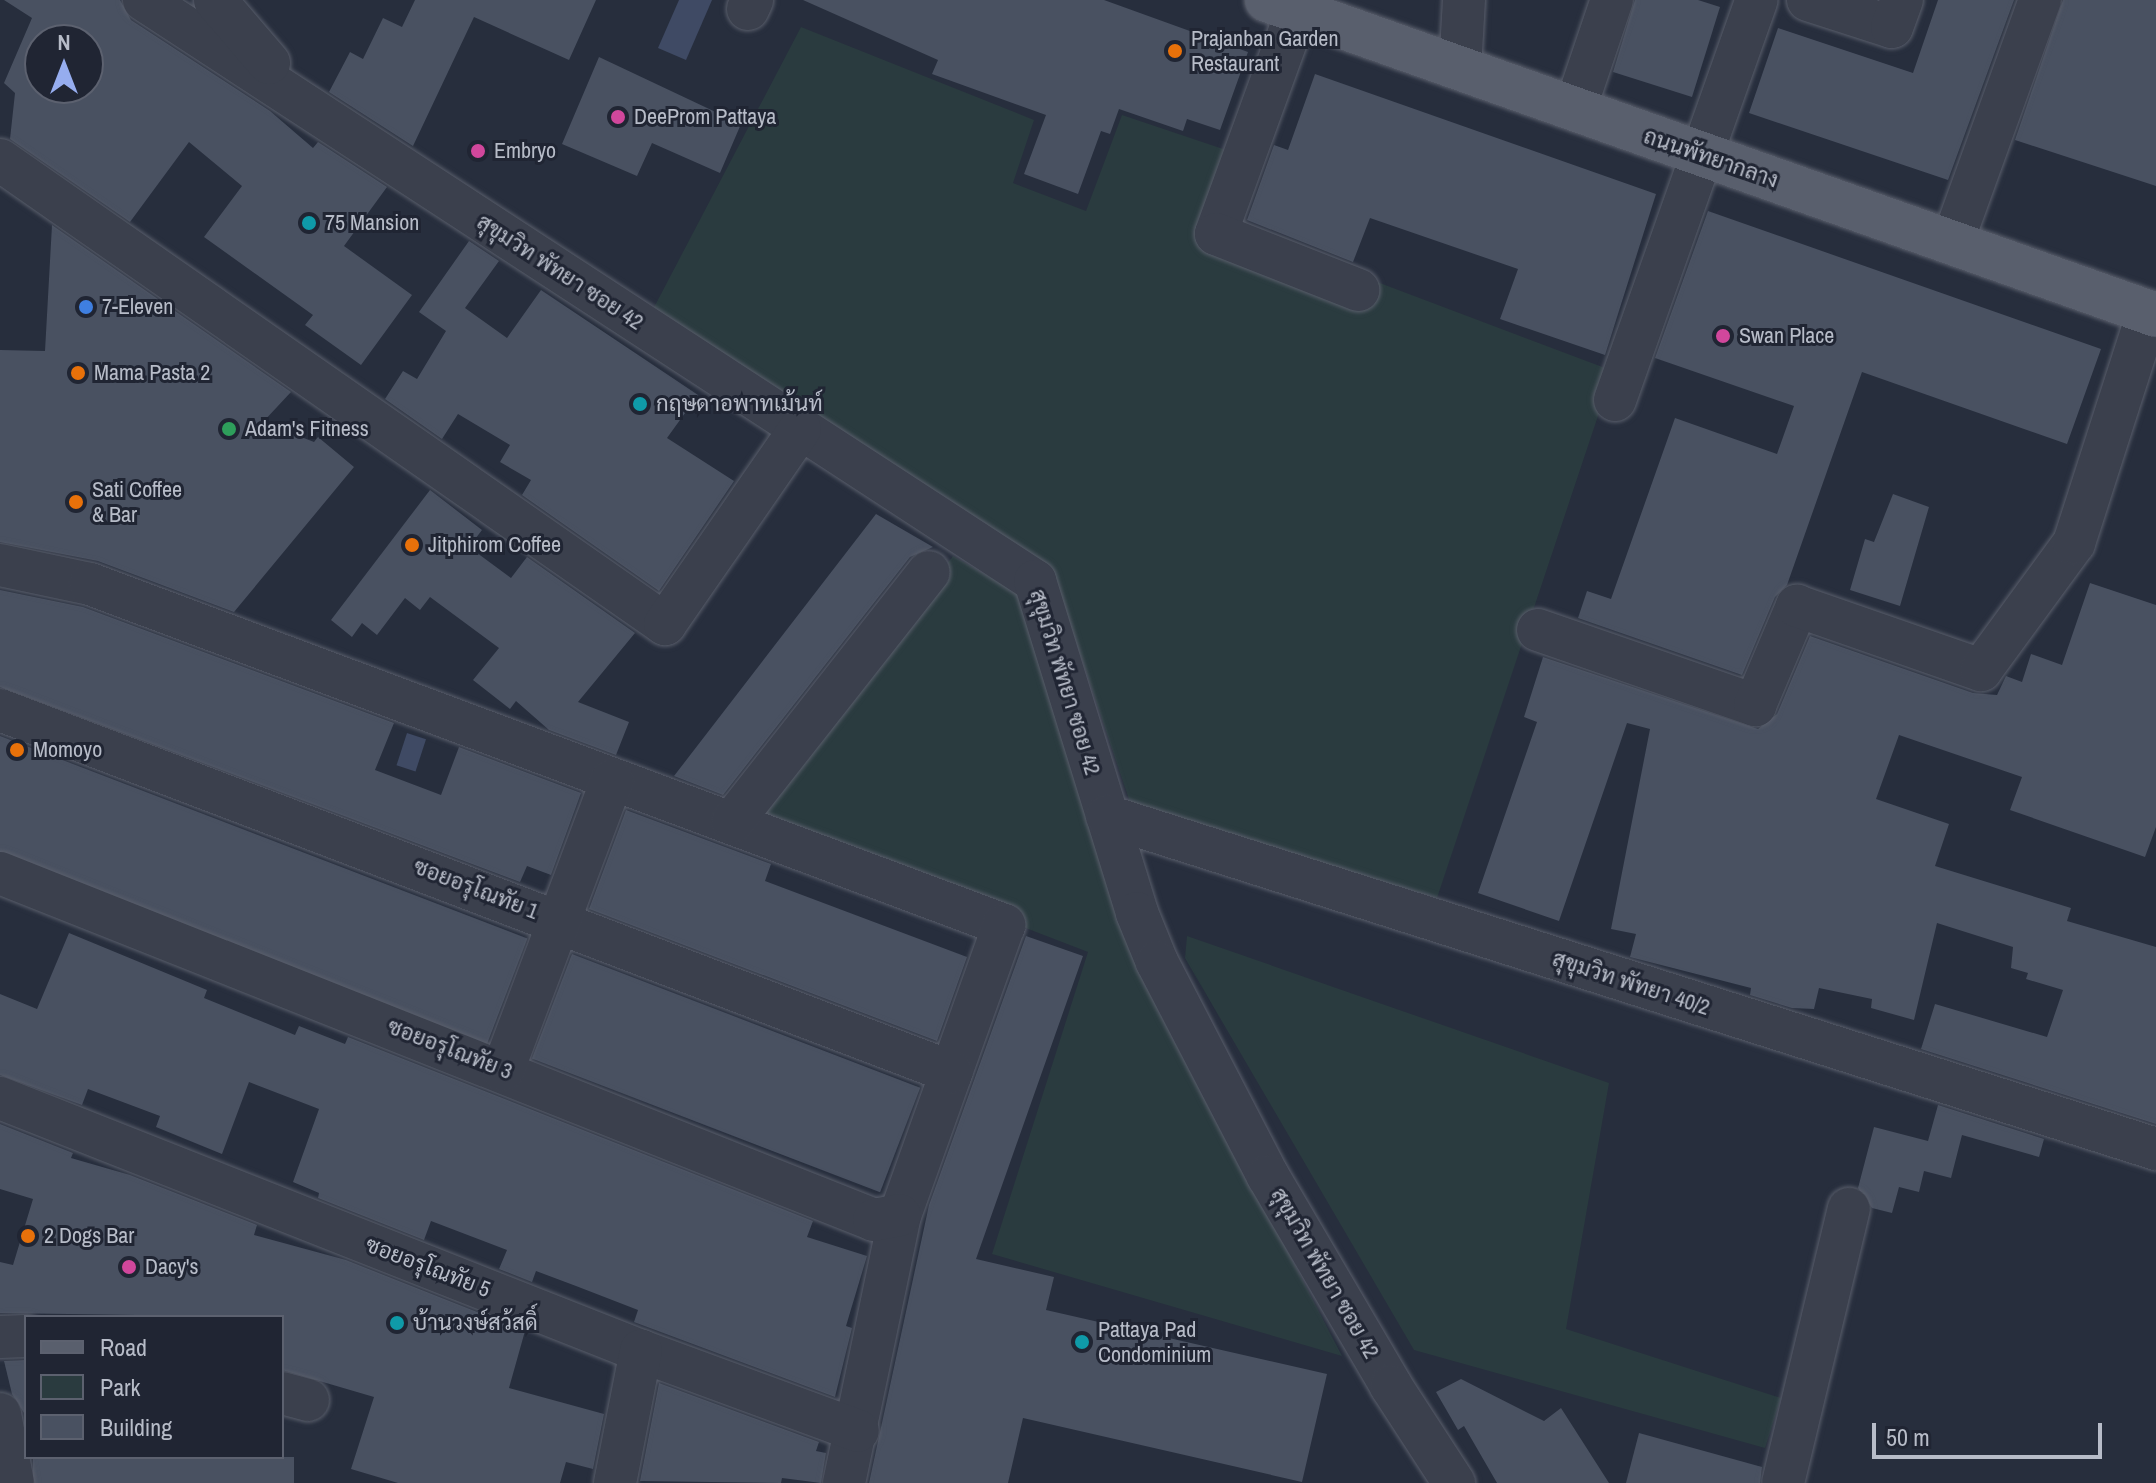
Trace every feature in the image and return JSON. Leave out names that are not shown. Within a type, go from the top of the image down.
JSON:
[{"type":"main road","name":"ถนนพัทยากลาง","points":[[1282,5],[2152,314]]},
{"type":"street","points":[[144,0],[295,94]]},
{"type":"street","points":[[215,0],[295,94]]},
{"type":"street","points":[[1460,69],[1464,0]]},
{"type":"street","points":[[1575,109],[1612,0]]},
{"type":"street","points":[[1615,400],[1699,153],[1757,0]]},
{"type":"street","points":[[1808,0],[1892,27],[1902,0]]},
{"type":"street","points":[[1952,243],[2040,0]]},
{"type":"street","points":[[1282,5],[1216,234],[1358,290]]},
{"type":"street","name":"สุขุมวิท พัทยา ซอย 42","points":[[295,94],[1035,581],[1107,816],[1157,962],[1268,1176],[1391,1386],[1454,1483]]},
{"type":"street","points":[[0,160],[665,624],[800,429]]},
{"type":"street","points":[[1538,630],[1755,705],[1797,606],[1981,670],[2074,543],[2152,314]]},
{"type":"street","points":[[0,565],[90,584],[1004,925],[900,1215],[858,1431],[844,1483]]},
{"type":"street","points":[[732,822],[929,572]]},
{"type":"street","name":"ซอยอรุโณทัย 1","points":[[0,710],[951,1072]]},
{"type":"street","points":[[503,1070],[612,780]]},
{"type":"street","name":"สุขุมวิท พัทยา 40/2","points":[[1107,816],[2156,1149]]},
{"type":"street","name":"ซอยอรุโณทัย 3","points":[[0,873],[503,1070],[874,1220],[900,1215]]},
{"type":"street","name":"ซอยอรุโณทัย 5","points":[[0,1098],[641,1351],[858,1431]]},
{"type":"street","points":[[1783,1483],[1849,1209]]},
{"type":"street","points":[[0,1337],[24,1336]]},
{"type":"street","points":[[615,1483],[641,1351]]},
{"type":"street","points":[[0,1414],[13,1483]]},
{"type":"green space","points":[[801,27],[1034,120],[1013,183],[1086,211],[1122,115],[1232,152],[1205,217],[1613,371],[1437,898],[1131,805],[1051,568],[650,315]]},
{"type":"green space","points":[[953,556],[1018,593],[1123,934],[1342,1356],[992,1254],[1088,952],[749,821]]},
{"type":"green space","points":[[1187,936],[1609,1083],[1566,1329],[1781,1398],[1765,1448],[1414,1350],[1185,958]]},
{"type":"water","points":[[679,0],[712,0],[686,60],[658,48]]},
{"type":"water","points":[[407,733],[426,739],[416,772],[396,765]]},
{"type":"building","points":[[4,0],[120,0],[131,20],[270,111],[313,148],[318,142],[387,187],[344,246],[412,295],[361,365],[305,325],[313,315],[204,237],[242,186],[189,142],[130,222],[10,139],[15,93],[4,83],[24,37],[24,104],[104,104],[104,24],[29,24],[32,18]]},
{"type":"building","points":[[415,0],[596,0],[569,60],[474,17],[413,146],[329,92],[350,52],[363,59],[383,18],[402,27]]},
{"type":"building","points":[[803,0],[1104,0],[1248,52],[1220,130],[1187,119],[1183,131],[1119,109],[1110,134],[1101,131],[1078,194],[1024,174],[1046,115],[932,74],[938,60]]},
{"type":"building","points":[[1635,0],[1698,0],[1720,7],[1692,97],[1613,72]]},
{"type":"building","points":[[1938,0],[2014,0],[1948,180],[1749,113],[1778,28],[1913,73]]},
{"type":"building","points":[[2063,0],[2156,0],[2156,186],[2015,140]]},
{"type":"building","name":"DeeProm Pattaya","points":[[599,57],[741,124],[720,173],[652,143],[637,176],[562,144]]},
{"type":"building","points":[[1315,74],[1656,194],[1605,355],[1500,319],[1518,269],[1370,218],[1353,262],[1247,220],[1274,145],[1288,150]]},
{"type":"building","points":[[1708,211],[2101,349],[2067,444],[1862,372],[1787,585],[1775,597],[1742,675],[1578,618],[1587,591],[1611,599],[1675,418],[1777,454],[1794,406],[1655,358]]},
{"type":"building","points":[[52,225],[291,392],[263,422],[314,442],[318,437],[354,467],[234,612],[98,561],[0,542],[0,350],[45,351]]},
{"type":"building","points":[[469,241],[499,261],[465,308],[507,338],[541,290],[698,395],[667,438],[734,481],[659,591],[522,495],[531,480],[500,462],[510,445],[458,414],[442,439],[385,399],[403,371],[417,379],[446,331],[419,312]]},
{"type":"building","points":[[430,490],[482,530],[469,547],[511,578],[527,557],[635,633],[578,702],[629,722],[616,755],[549,730],[516,701],[510,709],[473,680],[499,648],[430,597],[420,610],[405,598],[377,635],[362,623],[352,637],[331,620]]},
{"type":"building","points":[[1893,494],[1929,507],[1900,606],[1850,590],[1865,539],[1874,542]]},
{"type":"building","points":[[876,514],[933,547],[910,557],[723,795],[674,776]]},
{"type":"building","points":[[2090,583],[2156,605],[2156,827],[2145,857],[2010,810],[2022,777],[1899,735],[1876,799],[1949,824],[1935,866],[2071,908],[2067,921],[2156,947],[2156,1124],[1921,1049],[1935,1004],[2047,1037],[2063,990],[2026,979],[2028,973],[2011,968],[2013,947],[1937,923],[1914,1020],[1871,1008],[1872,999],[1819,988],[1814,1009],[1792,1008],[1750,995],[1751,988],[1630,957],[1636,934],[1611,929],[1650,729],[1627,723],[1559,921],[1478,893],[1537,722],[1524,717],[1543,657],[1758,729],[1777,714],[1810,636],[1973,693],[1997,695],[2006,676],[2022,682],[2031,654],[2062,665]]},
{"type":"building","points":[[0,590],[83,607],[394,723],[375,770],[441,795],[459,747],[581,793],[551,875],[527,866],[520,882],[0,687]]},
{"type":"building","points":[[0,736],[527,938],[487,1045],[0,858]]},
{"type":"building","points":[[626,810],[771,864],[765,881],[967,957],[937,1041],[589,909]]},
{"type":"building","points":[[69,933],[207,990],[204,998],[295,1035],[299,1026],[345,1044],[348,1037],[813,1221],[807,1237],[867,1256],[846,1326],[852,1328],[835,1397],[634,1322],[638,1310],[576,1286],[536,1271],[532,1282],[499,1269],[507,1250],[431,1221],[424,1240],[318,1198],[319,1193],[293,1182],[319,1109],[249,1082],[222,1154],[156,1127],[160,1116],[88,1089],[82,1105],[0,1075],[0,994],[37,1009]]},
{"type":"building","points":[[1026,936],[1083,956],[976,1259],[1054,1277],[1046,1310],[1327,1374],[1302,1482],[1023,1418],[1008,1483],[869,1483],[929,1205]]},
{"type":"building","points":[[572,954],[920,1088],[880,1192],[532,1059]]},
{"type":"building","points":[[1938,1105],[2044,1139],[2039,1157],[1962,1135],[1951,1178],[1924,1171],[1919,1192],[1899,1187],[1892,1213],[1872,1208],[1858,1188],[1874,1127],[1928,1141]]},
{"type":"building","points":[[0,1124],[73,1153],[71,1158],[130,1175],[257,1225],[254,1235],[346,1260],[525,1331],[509,1388],[604,1414],[593,1469],[566,1462],[560,1483],[398,1483],[351,1469],[374,1397],[284,1371],[284,1315],[0,1313],[0,1262],[13,1265],[33,1199],[0,1189]]},
{"type":"building","points":[[24,1360],[24,1413],[12,1394],[4,1361]]},
{"type":"building","points":[[1461,1379],[1544,1421],[1561,1408],[1609,1483],[1497,1483],[1464,1426],[1458,1430],[1436,1392]]},
{"type":"building","points":[[659,1383],[819,1442],[816,1451],[826,1453],[821,1483],[782,1478],[781,1483],[640,1481]]},
{"type":"building","points":[[1639,1433],[1762,1467],[1760,1483],[1626,1483]]},
{"type":"building","points":[[294,1457],[294,1483],[33,1483],[33,1459]]},
{"type":"place","name":"Prajanban Garden Restaurant","points":[[1175,51]]},
{"type":"place","name":"DeeProm Pattaya","points":[[618,117]]},
{"type":"place","name":"Embryo","points":[[478,151]]},
{"type":"place","name":"75 Mansion","points":[[309,223]]},
{"type":"place","name":"7-Eleven","points":[[86,307]]},
{"type":"place","name":"Swan Place","points":[[1723,336]]},
{"type":"place","name":"Mama Pasta 2","points":[[78,373]]},
{"type":"place","name":"กฤษดาอพาทเม้นท์","points":[[640,404]]},
{"type":"place","name":"Adam's Fitness","points":[[229,429]]},
{"type":"place","name":"Sati Coffee & Bar","points":[[76,502]]},
{"type":"place","name":"Jitphirom Coffee","points":[[412,545]]},
{"type":"place","name":"Momoyo","points":[[17,750]]},
{"type":"place","name":"2 Dogs Bar","points":[[28,1236]]},
{"type":"place","name":"Dacy's","points":[[129,1267]]},
{"type":"place","name":"บ้านวงษ์สว้สดิ์","points":[[397,1323]]},
{"type":"place","name":"Pattaya Pad Condominium","points":[[1082,1342]]}]
